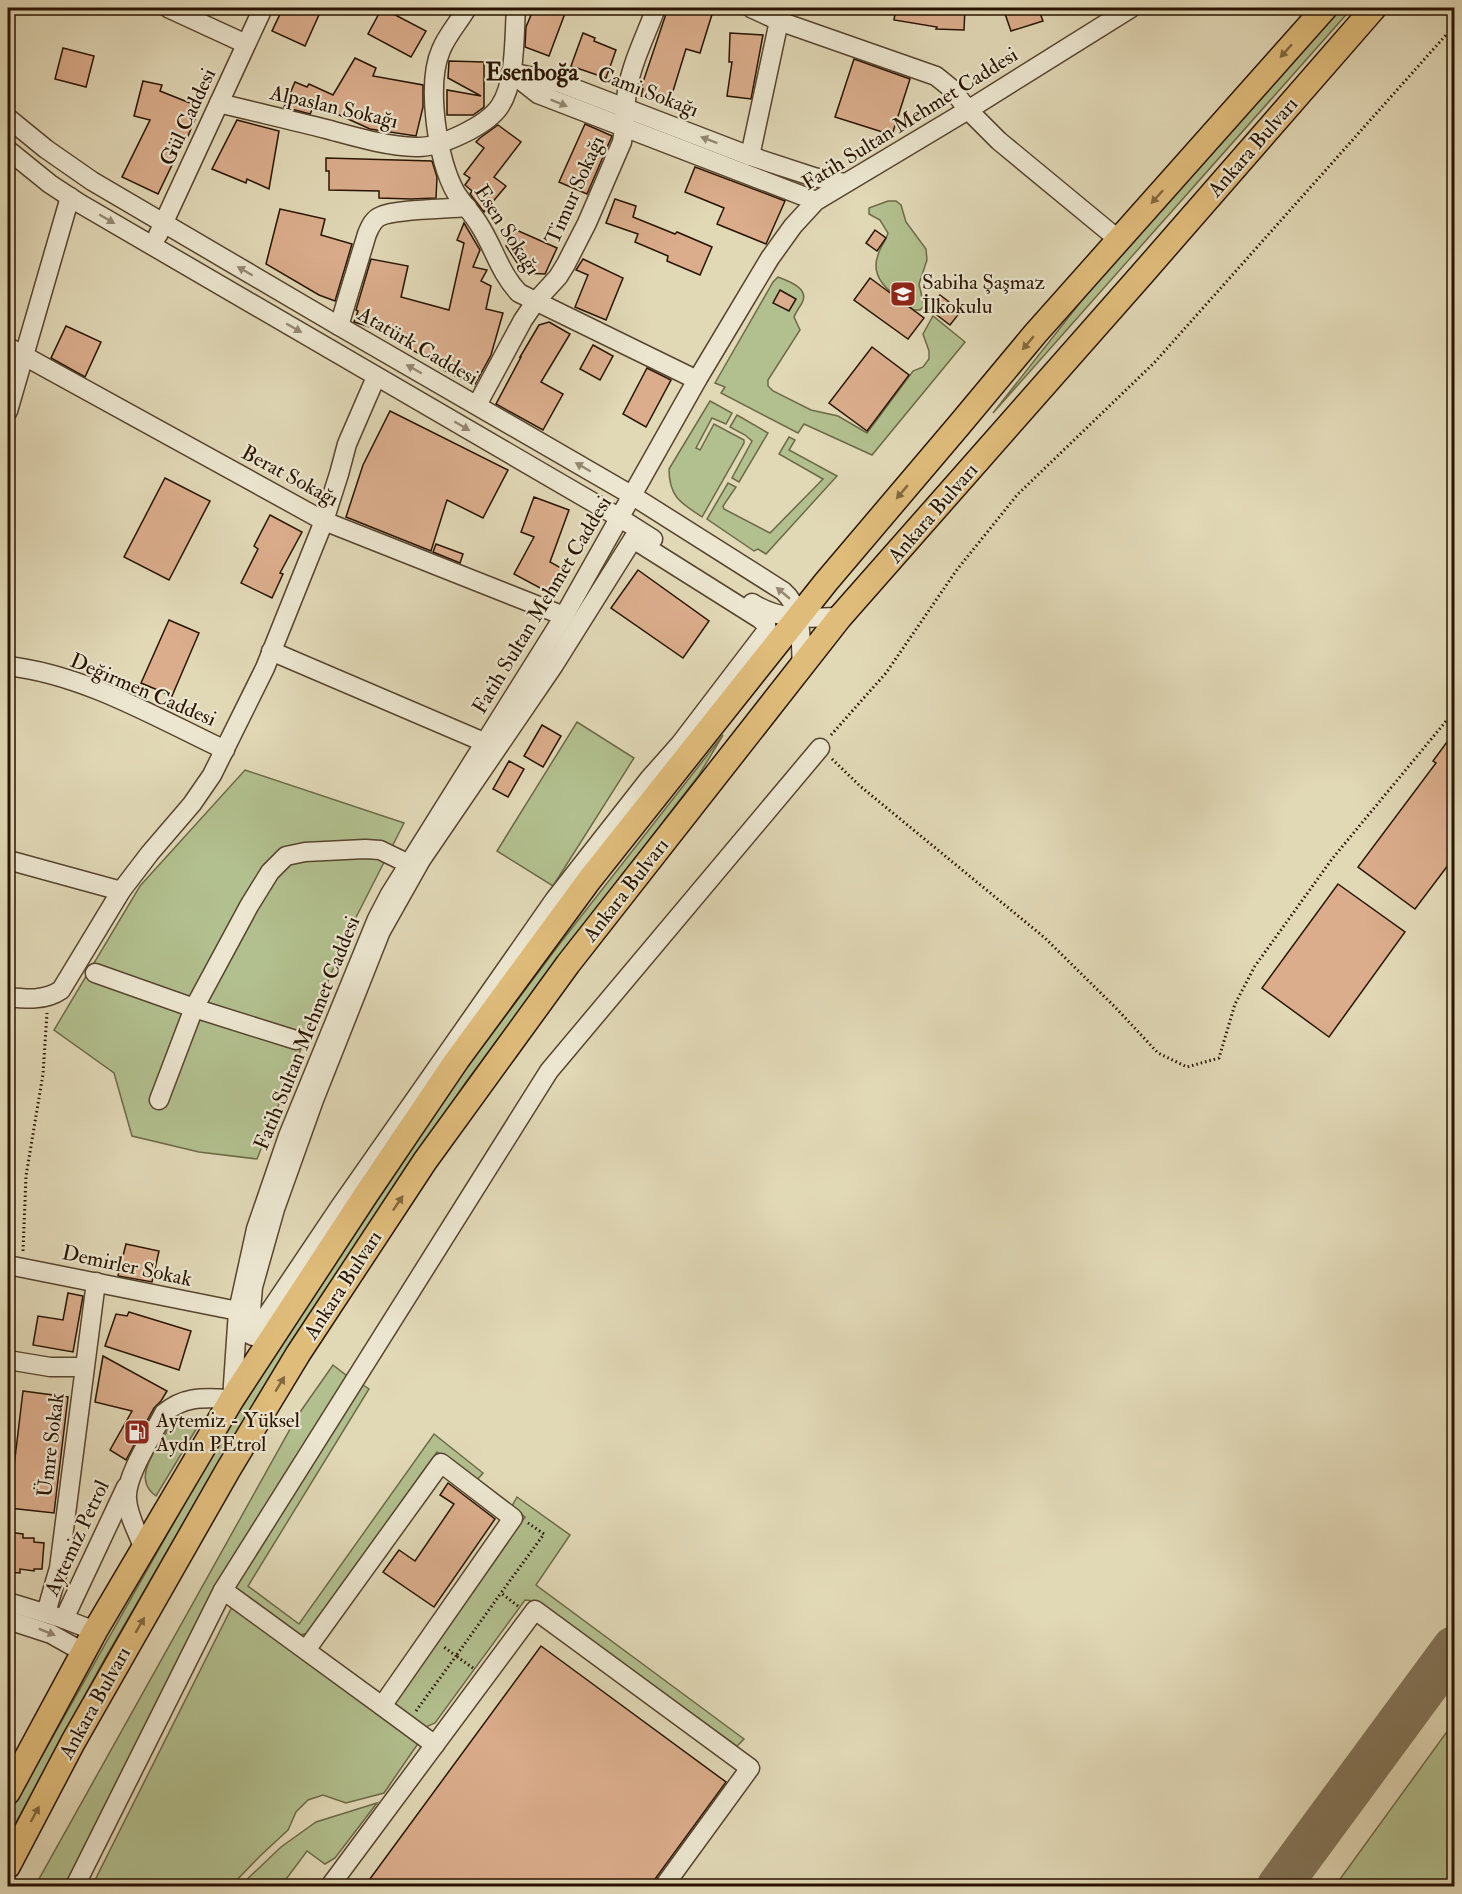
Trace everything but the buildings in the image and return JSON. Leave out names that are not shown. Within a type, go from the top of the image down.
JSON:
[{"type":"main road","name":"Ankara Bulvarı","points":[[8,1792],[83,1652],[232,1399],[457,1060],[590,879],[826,582],[1020,352],[1325,8]]},
{"type":"main road","name":"Ankara Bulvarı","points":[[8,1866],[73,1742],[222,1480],[298,1354],[425,1161],[568,964],[840,617],[1374,8]]},
{"type":"street","points":[[168,8],[246,44]]},
{"type":"street","name":"Gül Caddesi","points":[[152,245],[164,224],[263,8]]},
{"type":"street","name":"Esen Sokağı","points":[[466,8],[441,50],[436,68],[438,143],[456,194],[485,235],[511,284],[519,292],[536,301],[697,380]]},
{"type":"street","name":"Alpaslan Sokağı","points":[[219,103],[376,142],[418,147],[438,143],[464,133],[492,116],[500,107],[511,72],[516,8]]},
{"type":"street","name":"Timur Sokağı","points":[[477,405],[523,320],[536,301],[558,277],[587,223],[613,166],[625,129],[627,91],[638,53],[657,8]]},
{"type":"street","points":[[751,8],[779,21],[936,76],[952,89],[968,110],[999,141],[1119,240]]},
{"type":"street","name":"Fatih Sultan Mehmet Caddesi","points":[[232,1399],[238,1311],[256,1229],[288,1136],[377,919],[390,894],[564,616],[697,380],[770,258],[793,226],[816,201],[968,110],[1131,8]]},
{"type":"street","points":[[750,156],[779,21]]},
{"type":"street","name":"Cami Sokağı","points":[[511,72],[560,83],[750,156],[814,177],[845,183]]},
{"type":"street","name":"Cami Sokağı","points":[[511,72],[538,94],[816,201]]},
{"type":"street","name":"Atatürk Caddesi","points":[[8,118],[74,170],[633,496],[783,591],[793,603],[798,618],[802,667]]},
{"type":"street","points":[[8,150],[70,197],[620,518],[757,606],[783,617],[840,617]]},
{"type":"street","points":[[8,411],[70,197]]},
{"type":"street","points":[[339,326],[372,223],[383,215],[393,213],[467,207]]},
{"type":"street","name":"Berat Sokağı","points":[[8,347],[324,521],[564,616]]},
{"type":"street","points":[[8,997],[49,997],[61,990],[121,891],[192,804],[212,775],[271,651],[324,521],[347,444],[376,376]]},
{"type":"street","points":[[633,539],[760,619],[766,624],[768,630],[555,899],[345,1198],[253,1336],[249,1334],[251,1298],[275,1209],[314,1100],[381,932],[421,860],[554,665],[633,539]]},
{"type":"street","points":[[271,651],[486,742]]},
{"type":"street","name":"Değirmen Caddesi","points":[[8,666],[49,674],[106,694],[225,750]]},
{"type":"street","points":[[75,1887],[223,1590],[549,1071],[820,748]]},
{"type":"street","points":[[159,1100],[194,1008],[249,906],[270,872],[286,856],[305,852],[365,849],[380,850],[409,864]]},
{"type":"street","points":[[8,860],[121,891]]},
{"type":"street","points":[[95,973],[194,1008],[296,1040]]},
{"type":"street","name":"Demirler Sokak","points":[[15,1266],[238,1311]]},
{"type":"street","name":"Ümre Sokak","points":[[46,1613],[58,1568],[96,1282]]},
{"type":"street","points":[[8,1360],[50,1367],[83,1367]]},
{"type":"street","name":"Aytemiz Petrol","points":[[64,1619],[131,1476],[164,1413],[171,1407],[198,1397],[232,1399]]},
{"type":"street","points":[[306,1650],[441,1463],[513,1518],[382,1706]]},
{"type":"street","name":"Aytemiz Petrol","points":[[131,1476],[127,1499],[144,1549]]},
{"type":"street","points":[[223,1590],[435,1745]]},
{"type":"street","points":[[8,1602],[95,1631]]},
{"type":"street","points":[[330,1887],[535,1610],[750,1768],[664,1887]]},
{"type":"street","points":[[8,1620],[51,1634],[83,1652]]},
{"type":"path","points":[[1447,720],[1332,859],[1255,966],[1235,1004],[1220,1058],[1187,1067],[1158,1053],[1045,938],[861,786],[820,748],[886,673],[956,571],[1017,495],[1154,363],[1455,26]]},
{"type":"path","points":[[15,1266],[42,1074],[49,997]]},
{"type":"path","points":[[406,1724],[544,1534],[522,1519],[513,1518]]},
{"type":"path","points":[[501,1593],[530,1616]]},
{"type":"path","points":[[430,1637],[485,1677]]},
{"type":"green space","points":[[1340,8],[1352,8],[993,413],[1094,285]]},
{"type":"green space","points":[[888,201],[896,201],[901,205],[906,222],[926,249],[927,260],[919,284],[924,306],[920,310],[914,310],[892,293],[877,273],[878,255],[888,233],[880,220],[869,214],[869,208]]},
{"type":"green space","points":[[778,277],[801,289],[804,298],[794,317],[800,330],[768,380],[768,386],[773,391],[811,410],[838,416],[867,433],[913,371],[923,367],[929,359],[929,351],[923,334],[933,316],[965,342],[872,455],[804,424],[798,433],[721,393],[725,387],[715,383]]},
{"type":"green space","points":[[710,401],[732,413],[726,424],[712,418],[696,448],[700,450],[714,424],[744,440],[744,443],[702,517],[688,508],[674,493],[669,469]]},
{"type":"green space","points":[[737,415],[768,433],[739,482],[732,478],[752,441],[730,427]]},
{"type":"green space","points":[[789,437],[795,440],[789,450],[837,476],[766,554],[758,549],[754,551],[707,519],[728,483],[736,487],[723,506],[724,509],[770,533],[823,479],[779,454]]},
{"type":"green space","points":[[577,722],[634,758],[553,886],[497,851]]},
{"type":"green space","points":[[723,735],[699,775],[466,1082],[300,1331],[214,1470],[104,1660],[8,1837],[8,1819],[17,1800],[227,1430],[285,1339],[453,1086],[561,942]]},
{"type":"green space","points":[[245,770],[404,823],[345,939],[257,1159],[199,1152],[132,1136],[114,1073],[54,1030],[140,886]]},
{"type":"green space","points":[[333,1365],[347,1376],[69,1886],[53,1886],[39,1879],[298,1415]]},
{"type":"green space","points":[[360,1383],[369,1389],[248,1586],[299,1624],[434,1434],[483,1473],[477,1480],[437,1452],[309,1633],[300,1635],[236,1592],[236,1585]]},
{"type":"green space","points":[[181,1419],[198,1426],[156,1496],[149,1489],[146,1480],[149,1462],[169,1428]]},
{"type":"green space","points":[[517,1497],[570,1535],[536,1585],[744,1739],[737,1746],[536,1601],[525,1600],[435,1723],[426,1727],[396,1708],[395,1700],[398,1693],[525,1517],[512,1506]]},
{"type":"green space","points":[[233,1605],[416,1738],[417,1745],[384,1793],[346,1803],[323,1795],[308,1800],[296,1812],[288,1830],[231,1886],[92,1886]]},
{"type":"green space","points":[[1454,1722],[1454,1886],[1335,1886]]},
{"type":"green space","points":[[377,1803],[335,1858],[325,1864],[307,1851],[281,1886],[240,1886],[281,1847],[316,1822]]},
{"type":"taxiway","points":[[1279,1886],[1454,1648]]},
{"type":"place","name":"Sabiha Şaşmaz İlkokulu","points":[[903,294]]},
{"type":"place","name":"Aytemiz - Yüksel Aydın PEtrol","points":[[137,1432]]},
{"type":"district","name":"Esenboğa","points":[[532,72]]}]
